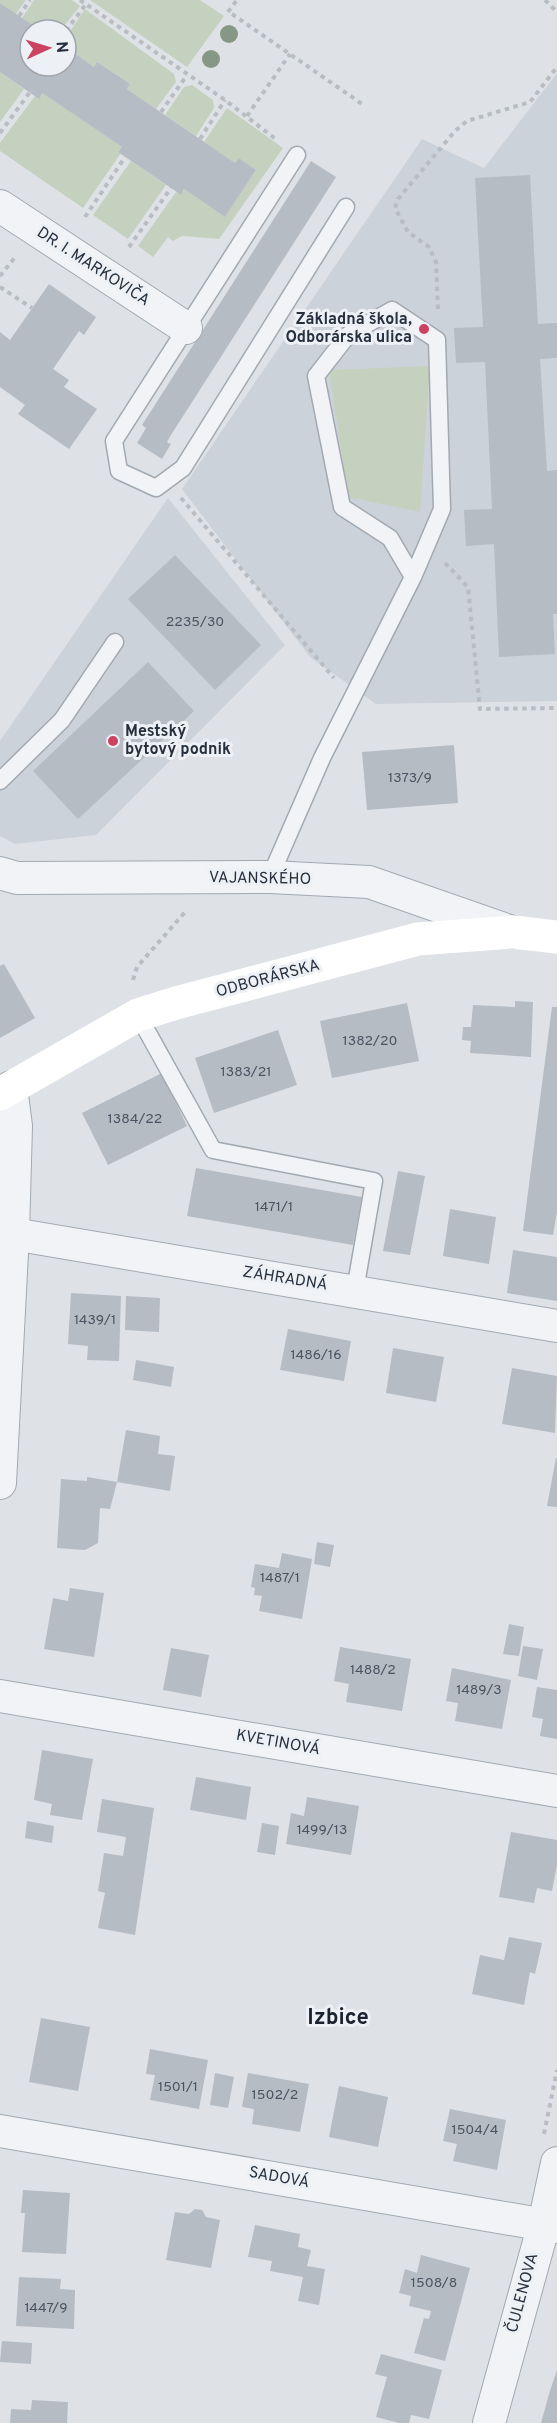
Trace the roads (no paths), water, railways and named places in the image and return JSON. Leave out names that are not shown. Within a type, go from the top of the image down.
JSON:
[{"type":"main road","name":"ODBORÁRSKA","points":[[5,1091],[138,1015],[418,939],[513,932],[557,937]]},
{"type":"street","name":"DR. I. MARKOVIČA","points":[[0,206],[186,328]]},
{"type":"street","name":"VAJANSKÉHO","points":[[0,873],[17,878],[270,878],[369,882],[513,932]]},
{"type":"street","points":[[0,1483],[13,1234],[16,1126],[5,1091]]},
{"type":"street","name":"ZÁHRADNÁ","points":[[13,1234],[355,1290],[557,1326]]},
{"type":"street","name":"KVETINOVÁ","points":[[0,1696],[557,1791]]},
{"type":"street","name":"SADOVÁ","points":[[0,2131],[550,2226]]},
{"type":"street","name":"ČULENOVA","points":[[489,2423],[550,2226],[557,2163]]},
{"type":"lane","points":[[297,155],[114,441],[119,471],[156,488],[183,468],[346,207]]},
{"type":"lane","points":[[270,878],[322,758],[413,577],[442,509],[437,340],[392,310],[348,335],[316,376],[342,507],[390,538],[413,577]]},
{"type":"lane","points":[[0,781],[62,720],[115,642]]},
{"type":"lane","points":[[138,1015],[213,1149],[374,1181],[355,1290]]},
{"type":"place","name":"Základná škola, Odborárska ulica","points":[[424,329]]},
{"type":"place","name":"Mestský bytový podnik","points":[[113,741]]},
{"type":"district","name":"Izbice","points":[[338,2018]]}]
